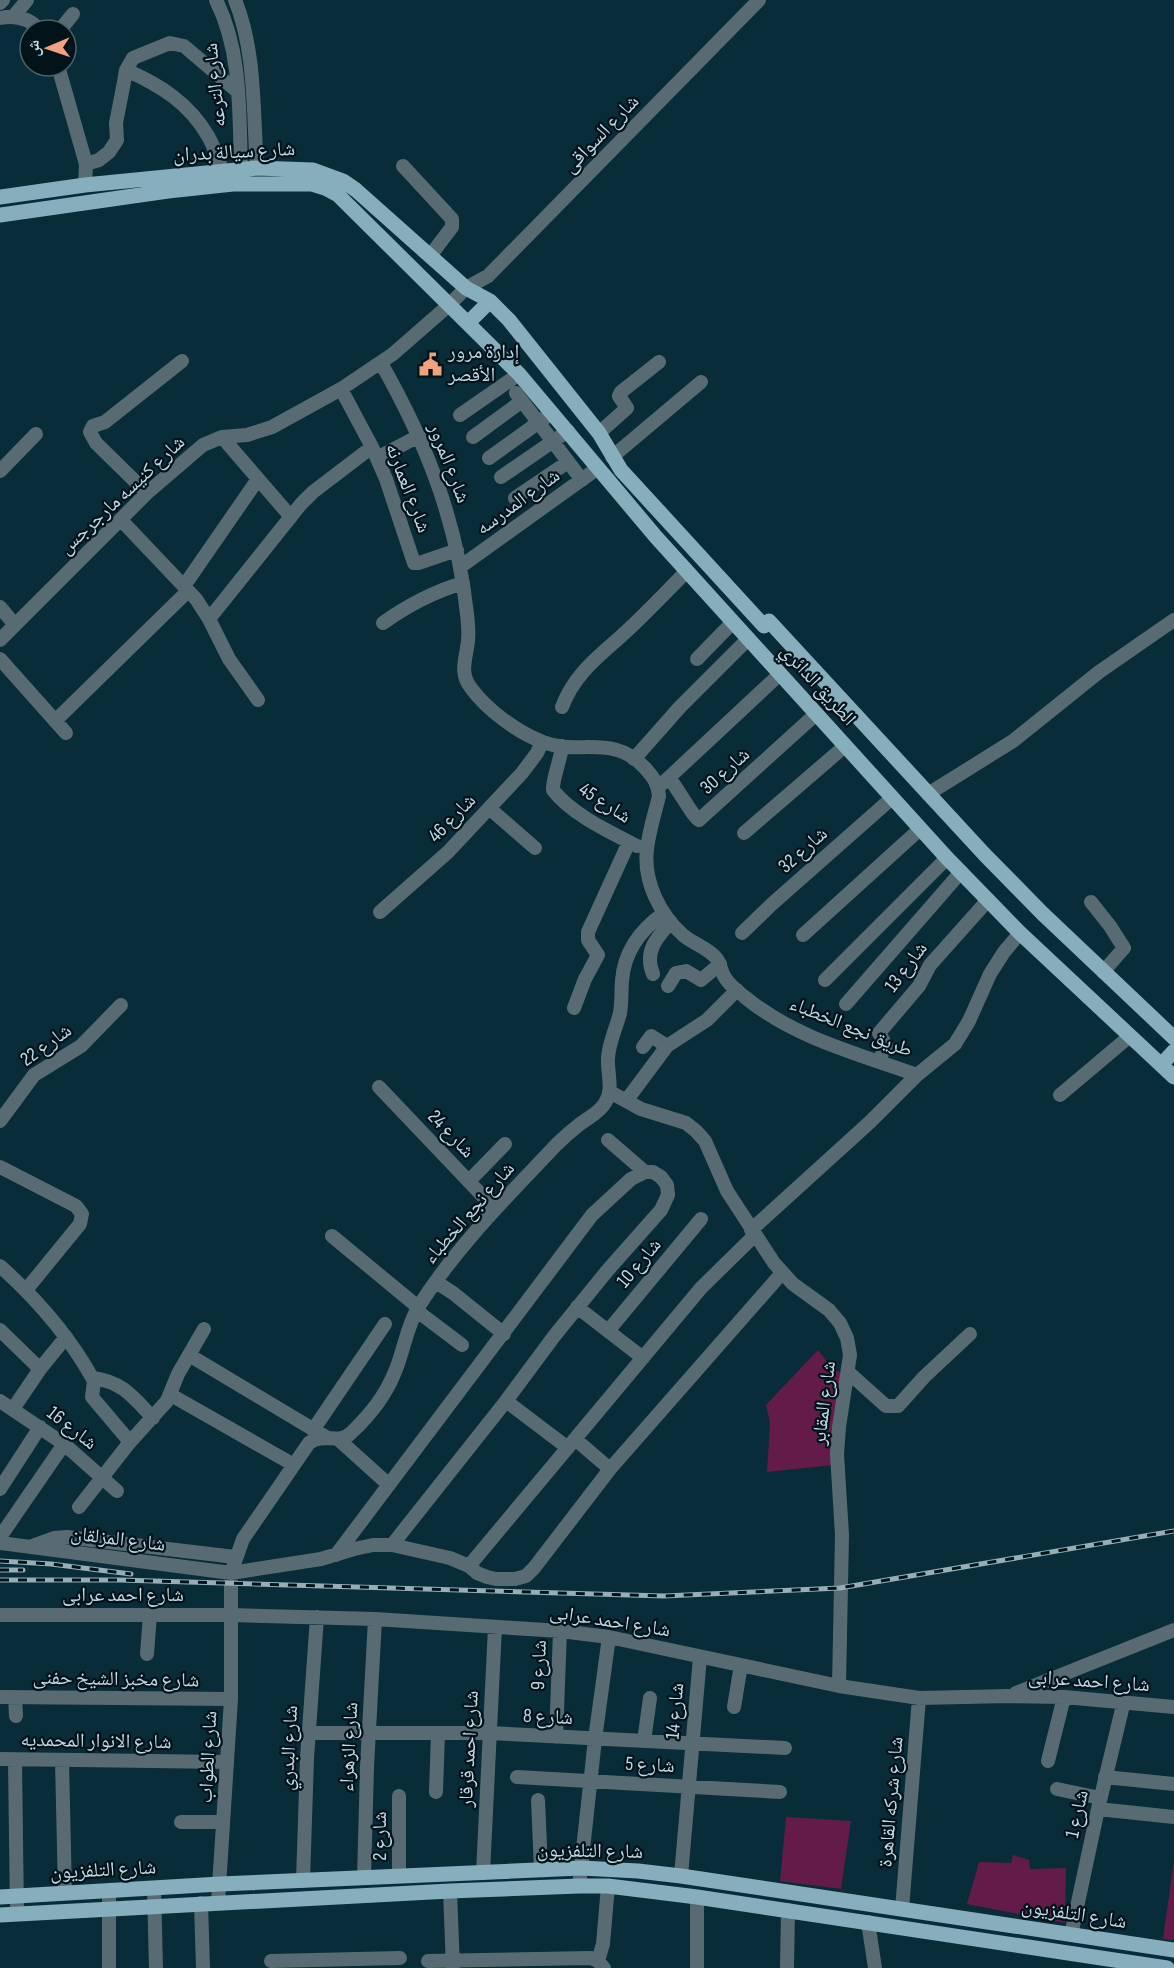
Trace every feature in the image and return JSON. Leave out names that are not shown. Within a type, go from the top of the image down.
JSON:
[{"type":"main road","name":"شارع سيالة بدران","points":[[0,196],[222,170],[314,170],[343,181],[356,190],[465,288]]},
{"type":"main road","name":"شارع سيالة بدران","points":[[0,214],[200,187],[265,183],[312,184],[332,191],[349,204],[449,305]]},
{"type":"main road","name":"الطريق الدائري","points":[[465,288],[490,301],[520,333],[599,433],[621,470],[764,626],[769,621],[928,794],[1043,914],[1174,1038]]},
{"type":"main road","points":[[468,323],[490,301]]},
{"type":"main road","name":"الطريق الدائري","points":[[449,305],[519,374],[687,571],[947,858],[1020,933],[1174,1077]]},
{"type":"main road","points":[[848,749],[871,733]]},
{"type":"main road","points":[[1161,1065],[1174,1051]]},
{"type":"main road","name":"شارع التلفزيون","points":[[0,1897],[220,1884],[581,1868],[681,1876],[1174,1950]]},
{"type":"main road","points":[[636,1889],[638,1871]]},
{"type":"main road","name":"شارع التلفزيون","points":[[0,1915],[218,1902],[608,1886],[868,1922],[1090,1962],[1167,1968]]},
{"type":"street","points":[[14,16],[27,0]]},
{"type":"street","name":"شارع الترعه","points":[[216,0],[233,49],[249,169]]},
{"type":"street","name":"شارع الترعه","points":[[235,0],[249,49],[249,169]]},
{"type":"street","name":"شارع السواقى","points":[[465,288],[488,276],[759,0]]},
{"type":"street","points":[[70,18],[74,14]]},
{"type":"street","points":[[0,18],[14,16],[22,18]]},
{"type":"street","points":[[86,164],[99,160],[110,152],[117,140],[116,123],[126,70],[133,58],[170,43],[184,46],[238,92]]},
{"type":"street","points":[[126,70],[151,81],[184,105],[209,137],[222,170]]},
{"type":"street","points":[[61,78],[86,164],[85,185]]},
{"type":"street","points":[[403,166],[452,219],[452,227],[430,256]]},
{"type":"street","name":"شارع كنيسه مارجرجس","points":[[0,640],[147,493],[203,445],[222,437],[247,435],[272,428],[341,389],[406,344],[465,288]]},
{"type":"street","points":[[147,493],[96,443],[90,432],[93,426],[105,422],[182,361]]},
{"type":"street","points":[[599,433],[627,408],[619,396],[621,392],[659,362]]},
{"type":"street","name":"شارع المرور","points":[[381,363],[407,409],[442,492],[463,583]]},
{"type":"street","points":[[460,415],[519,374]]},
{"type":"street","points":[[612,458],[700,382]]},
{"type":"street","name":"شارع العمارنه","points":[[341,389],[375,453],[394,500],[414,562],[419,563],[457,550]]},
{"type":"street","points":[[472,437],[519,397],[582,480]]},
{"type":"street","points":[[489,458],[553,412]]},
{"type":"street","points":[[501,477],[568,430]]},
{"type":"street","points":[[0,471],[36,434]]},
{"type":"street","points":[[209,619],[313,492],[375,453],[419,436]]},
{"type":"street","points":[[222,437],[291,517]]},
{"type":"street","points":[[515,498],[568,462]]},
{"type":"street","name":"شارع المدرسه","points":[[460,567],[598,468]]},
{"type":"street","points":[[55,721],[186,588],[258,479]]},
{"type":"street","points":[[121,520],[186,588],[209,619],[229,658],[258,700]]},
{"type":"street","points":[[562,707],[580,673],[631,628],[687,571]]},
{"type":"street","points":[[382,623],[421,599],[442,589],[463,583],[468,625],[463,665],[464,676],[483,704],[502,719],[542,742],[562,746],[599,746],[615,749],[634,759],[663,783],[780,674]]},
{"type":"street","points":[[0,607],[15,625]]},
{"type":"street","points":[[928,794],[1013,741],[1100,672],[1174,620]]},
{"type":"street","points":[[697,659],[733,622]]},
{"type":"street","points":[[634,759],[680,707],[748,639]]},
{"type":"street","points":[[0,659],[66,733]]},
{"type":"street","name":"شارع 30","points":[[663,783],[686,800],[693,816],[699,820],[816,714]]},
{"type":"street","name":"شارع 46","points":[[380,912],[448,852],[530,763],[542,742]]},
{"type":"street","name":"شارع 45","points":[[562,746],[553,790],[596,824],[646,851]]},
{"type":"street","points":[[744,833],[848,749]]},
{"type":"street","name":"طريق نجع الخطباء","points":[[663,783],[646,851],[650,882],[668,918],[684,936],[711,953],[720,964],[726,980],[759,1008],[789,1026],[917,1075]]},
{"type":"street","name":"شارع 32","points":[[742,933],[892,798]]},
{"type":"street","points":[[489,808],[535,848]]},
{"type":"street","points":[[802,935],[920,829]]},
{"type":"street","points":[[574,1008],[585,978],[598,955],[588,940],[588,932],[629,842]]},
{"type":"street","points":[[825,980],[947,858]]},
{"type":"street","points":[[846,1004],[961,872]]},
{"type":"street","name":"شارع 13","points":[[879,1061],[886,1045],[879,1033],[919,986],[930,965],[988,900]]},
{"type":"street","points":[[1091,902],[1124,948],[1103,972]]},
{"type":"street","points":[[653,974],[649,959],[650,951],[668,918]]},
{"type":"street","points":[[610,1092],[609,1045],[619,1015],[624,965],[630,949],[650,923],[668,918]]},
{"type":"street","points":[[469,1566],[701,1288],[752,1233],[917,1075],[955,1044],[990,974],[1020,933]]},
{"type":"street","points":[[668,986],[676,973],[687,971],[700,980],[720,964]]},
{"type":"street","points":[[626,1101],[667,1047],[707,1020],[737,990]]},
{"type":"street","name":"شارع 22","points":[[0,1121],[34,1075],[81,1046],[121,1005]]},
{"type":"street","points":[[643,1047],[651,1036],[667,1047]]},
{"type":"street","points":[[1060,1095],[1130,1036]]},
{"type":"street","name":"شارع 24","points":[[379,1087],[495,1209]]},
{"type":"street","name":"شارع المقابر","points":[[610,1092],[641,1109],[686,1123],[696,1131],[705,1141],[722,1182],[752,1233],[782,1273],[829,1310],[840,1323],[847,1338],[850,1355],[841,1409],[837,1454],[842,1535],[839,1686]]},
{"type":"street","name":"شارع نجع الخطباء","points":[[230,1615],[231,1573],[235,1557],[255,1521],[309,1443],[319,1437],[346,1438],[351,1434],[386,1391],[404,1339],[418,1309],[453,1256],[555,1145],[569,1132],[596,1114],[610,1092]]},
{"type":"street","points":[[608,1140],[645,1172]]},
{"type":"street","points":[[469,1181],[505,1144]]},
{"type":"street","points":[[0,1167],[76,1206],[82,1214],[80,1224],[26,1290]]},
{"type":"street","points":[[336,1556],[592,1215],[631,1179],[645,1172],[653,1172],[661,1177],[667,1185],[666,1203],[577,1307],[392,1545]]},
{"type":"street","name":"شارع 10","points":[[608,1331],[701,1220]]},
{"type":"street","points":[[332,1236],[462,1345]]},
{"type":"street","points":[[0,1267],[40,1304],[66,1337],[93,1378],[95,1384],[92,1397],[130,1442]]},
{"type":"street","points":[[506,1401],[610,1469],[782,1273]]},
{"type":"street","points":[[436,1282],[504,1334]]},
{"type":"street","points":[[577,1307],[643,1358]]},
{"type":"street","points":[[313,1430],[385,1324]]},
{"type":"street","points":[[79,1507],[130,1442],[171,1395],[173,1384],[204,1329]]},
{"type":"street","points":[[0,1330],[40,1369]]},
{"type":"street","points":[[848,1372],[886,1406],[898,1406],[924,1377],[970,1334]]},
{"type":"street","points":[[13,1409],[40,1369],[66,1337]]},
{"type":"street","points":[[189,1355],[313,1430],[332,1438],[389,1485]]},
{"type":"street","points":[[93,1378],[108,1380],[122,1387],[153,1418]]},
{"type":"street","points":[[171,1395],[294,1465]]},
{"type":"street","name":"شارع 16","points":[[0,1401],[64,1444],[117,1491]]},
{"type":"street","points":[[2,1482],[40,1427]]},
{"type":"street","points":[[0,1537],[64,1444]]},
{"type":"street","name":"شارع المزلقان","points":[[0,1543],[231,1573],[336,1556],[373,1545],[392,1545],[450,1558],[487,1577],[514,1579],[526,1576],[534,1568],[610,1469]]},
{"type":"street","points":[[30,1547],[54,1538],[67,1537],[235,1557]]},
{"type":"street","name":"شارع احمد عرابى","points":[[0,1615],[317,1617],[560,1631],[609,1637],[839,1686],[919,1698],[1009,1695],[1124,1701],[1174,1707]]},
{"type":"street","points":[[147,1654],[150,1615]]},
{"type":"street","name":"شارع الطواب","points":[[218,1902],[231,1699],[230,1615]]},
{"type":"street","name":"شارع البدري","points":[[303,1881],[308,1732],[317,1617]]},
{"type":"street","name":"شارع الزهراء","points":[[364,1878],[375,1619]]},
{"type":"street","name":"شارع احمد قرقار","points":[[483,1873],[495,1627]]},
{"type":"street","points":[[1009,1695],[1174,1630]]},
{"type":"street","name":"شارع 9","points":[[556,1737],[560,1631]]},
{"type":"street","points":[[579,1886],[609,1637]]},
{"type":"street","name":"شارع 14","points":[[681,1876],[700,1657]]},
{"type":"street","points":[[734,1707],[741,1665]]},
{"type":"street","name":"شارع مخبز الشيخ حفنى","points":[[0,1697],[231,1699]]},
{"type":"street","points":[[15,1697],[16,1716]]},
{"type":"street","points":[[1048,1761],[1064,1697]]},
{"type":"street","points":[[644,1741],[650,1698]]},
{"type":"street","name":"شارع شركه القاهرة","points":[[902,1909],[919,1698]]},
{"type":"street","name":"شارع 1","points":[[1071,1935],[1099,1803],[1124,1701]]},
{"type":"street","name":"شارع 8","points":[[308,1732],[489,1733],[784,1748]]},
{"type":"street","points":[[436,1792],[438,1733]]},
{"type":"street","name":"شارع الانوار المحمديه","points":[[0,1760],[227,1762]]},
{"type":"street","points":[[15,1760],[17,1914]]},
{"type":"street","points":[[62,1760],[65,1893]]},
{"type":"street","name":"شارع 5","points":[[517,1777],[780,1792]]},
{"type":"street","points":[[1105,1778],[1174,1784]]},
{"type":"street","points":[[1056,1790],[1099,1803],[1174,1817]]},
{"type":"street","name":"شارع 2","points":[[399,1796],[399,1876]]},
{"type":"street","points":[[538,1800],[541,1870]]},
{"type":"street","points":[[181,1822],[223,1822]]},
{"type":"street","points":[[428,1961],[453,1964],[526,1964],[587,1958],[601,1964],[608,1886]]},
{"type":"street","points":[[154,1888],[156,1968]]},
{"type":"street","points":[[109,1891],[110,1968]]},
{"type":"street","points":[[450,1891],[453,1964]]},
{"type":"street","points":[[697,1897],[697,1968]]},
{"type":"street","points":[[201,1903],[203,1968]]},
{"type":"street","points":[[787,1968],[788,1910]]},
{"type":"street","points":[[868,1922],[875,1968]]},
{"type":"street","points":[[271,1961],[304,1964],[379,1963],[400,1958]]},
{"type":"shaded area","points":[[818,1350],[831,1367],[841,1373],[833,1465],[767,1472],[770,1422],[766,1405]]},
{"type":"shaded area","points":[[786,1817],[851,1821],[841,1889],[780,1881]]},
{"type":"shaded area","points":[[1013,1855],[1029,1860],[1030,1869],[1066,1868],[1065,1923],[967,1904],[979,1862],[1011,1863]]},
{"type":"shaded area","points":[[1174,1860],[1174,1940],[1163,1939]]},
{"type":"railway","points":[[0,1580],[120,1580],[664,1596],[840,1588],[1174,1531]]},
{"type":"railway","points":[[0,1561],[51,1564],[131,1574]]},
{"type":"railway","points":[[0,1570],[23,1570]]},
{"type":"place","name":"إدارة مرور الأقصر","points":[[430,364]]}]
